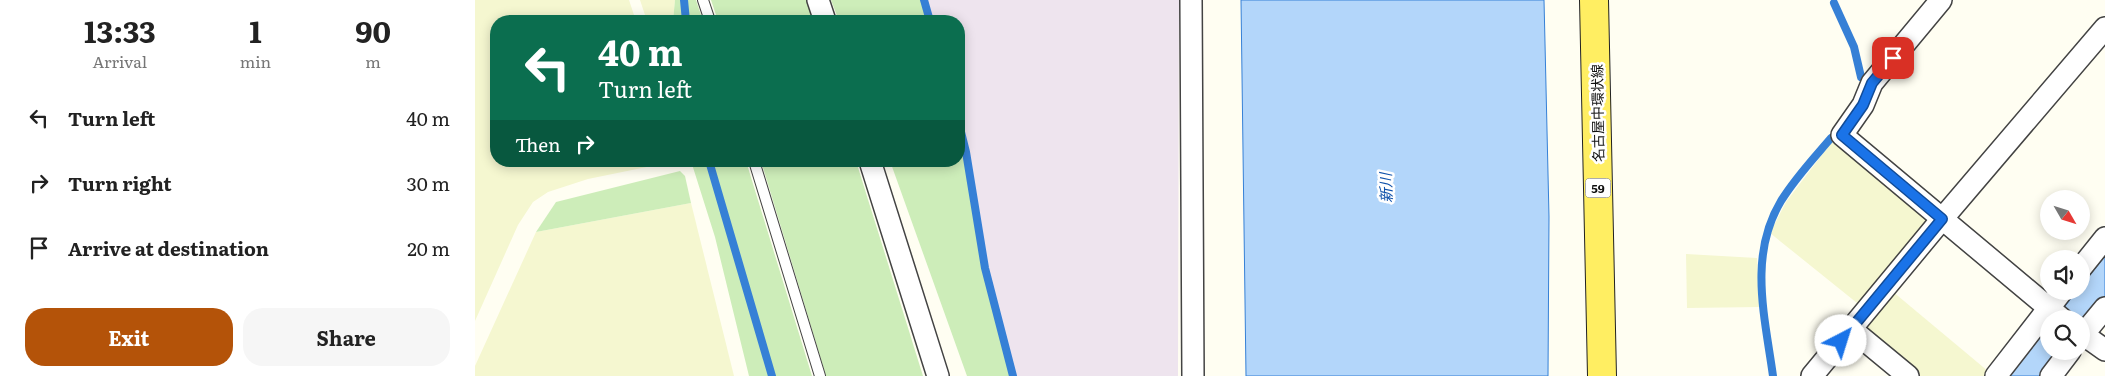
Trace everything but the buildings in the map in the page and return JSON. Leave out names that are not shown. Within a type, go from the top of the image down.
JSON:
[{"type":"main road","name":"名古屋中環状線","points":[[1594,0],[1602,376]]},
{"type":"street","points":[[819,0],[823,15]]},
{"type":"street","points":[[1191,0],[1193,376]]},
{"type":"street","points":[[1941,0],[1872,83],[1863,105],[1842,135],[2050,310]]},
{"type":"street","points":[[1812,376],[1942,219],[2105,28]]},
{"type":"street","points":[[872,167],[939,376]]},
{"type":"street","points":[[2090,257],[2105,238]]},
{"type":"street","points":[[2090,326],[2105,308]]},
{"type":"street","points":[[1851,329],[1908,376]]},
{"type":"street","points":[[1996,376],[2040,330]]},
{"type":"street","points":[[2090,340],[2105,350]]},
{"type":"street","points":[[2051,376],[2063,360]]},
{"type":"lane","points":[[703,0],[708,15]]},
{"type":"lane","points":[[756,167],[820,376]]},
{"type":"shaded area","points":[[924,0],[1179,0],[1178,376],[1013,376],[985,268],[965,148],[965,15],[928,15]]},
{"type":"green space","points":[[475,0],[629,0],[634,15],[490,15],[490,167],[647,167],[588,179],[548,192],[533,202],[518,225],[475,321]]},
{"type":"green space","points":[[640,0],[675,0],[674,15],[645,15]]},
{"type":"green space","points":[[675,0],[696,0],[701,15],[674,15]]},
{"type":"green space","points":[[711,0],[808,0],[812,15],[716,15]]},
{"type":"green space","points":[[831,0],[924,0],[928,15],[837,15]]},
{"type":"green space","points":[[1834,139],[1929,219],[1862,307],[1770,233],[1786,202]]},
{"type":"green space","points":[[965,148],[985,268],[1013,376],[967,376],[892,167],[965,167]]},
{"type":"green space","points":[[693,167],[748,167],[812,376],[749,376],[715,237]]},
{"type":"green space","points":[[763,167],[858,167],[923,376],[826,376]]},
{"type":"green space","points":[[680,171],[685,176],[691,203],[536,232],[556,202]]},
{"type":"green space","points":[[691,203],[734,376],[475,376],[475,366],[536,232]]},
{"type":"green space","points":[[1686,254],[1757,258],[1760,307],[1687,308]]},
{"type":"green space","points":[[1892,291],[1989,372],[1987,376],[1916,376],[1862,328]]},
{"type":"water","name":"新川","points":[[1241,0],[1544,0],[1549,217],[1548,376],[1246,376]]},
{"type":"water","points":[[2105,256],[2105,298],[2090,317],[2090,310],[2062,310],[2070,300],[2090,300],[2090,275]]},
{"type":"water","points":[[2040,337],[2040,360],[2056,360],[2043,376],[2009,376]]},
{"type":"waterway","points":[[684,0],[685,15]]},
{"type":"waterway","points":[[924,0],[928,15]]},
{"type":"waterway","points":[[1834,3],[1854,47],[1861,77]]},
{"type":"waterway","points":[[1773,376],[1763,309],[1762,265],[1765,243],[1771,222],[1786,193],[1831,138]]},
{"type":"waterway","points":[[965,148],[985,268],[1013,376]]},
{"type":"waterway","points":[[711,167],[772,376]]},
{"type":"route","points":[[1841,341],[1942,219],[1842,135],[1863,105],[1872,83],[1893,58]]}]
